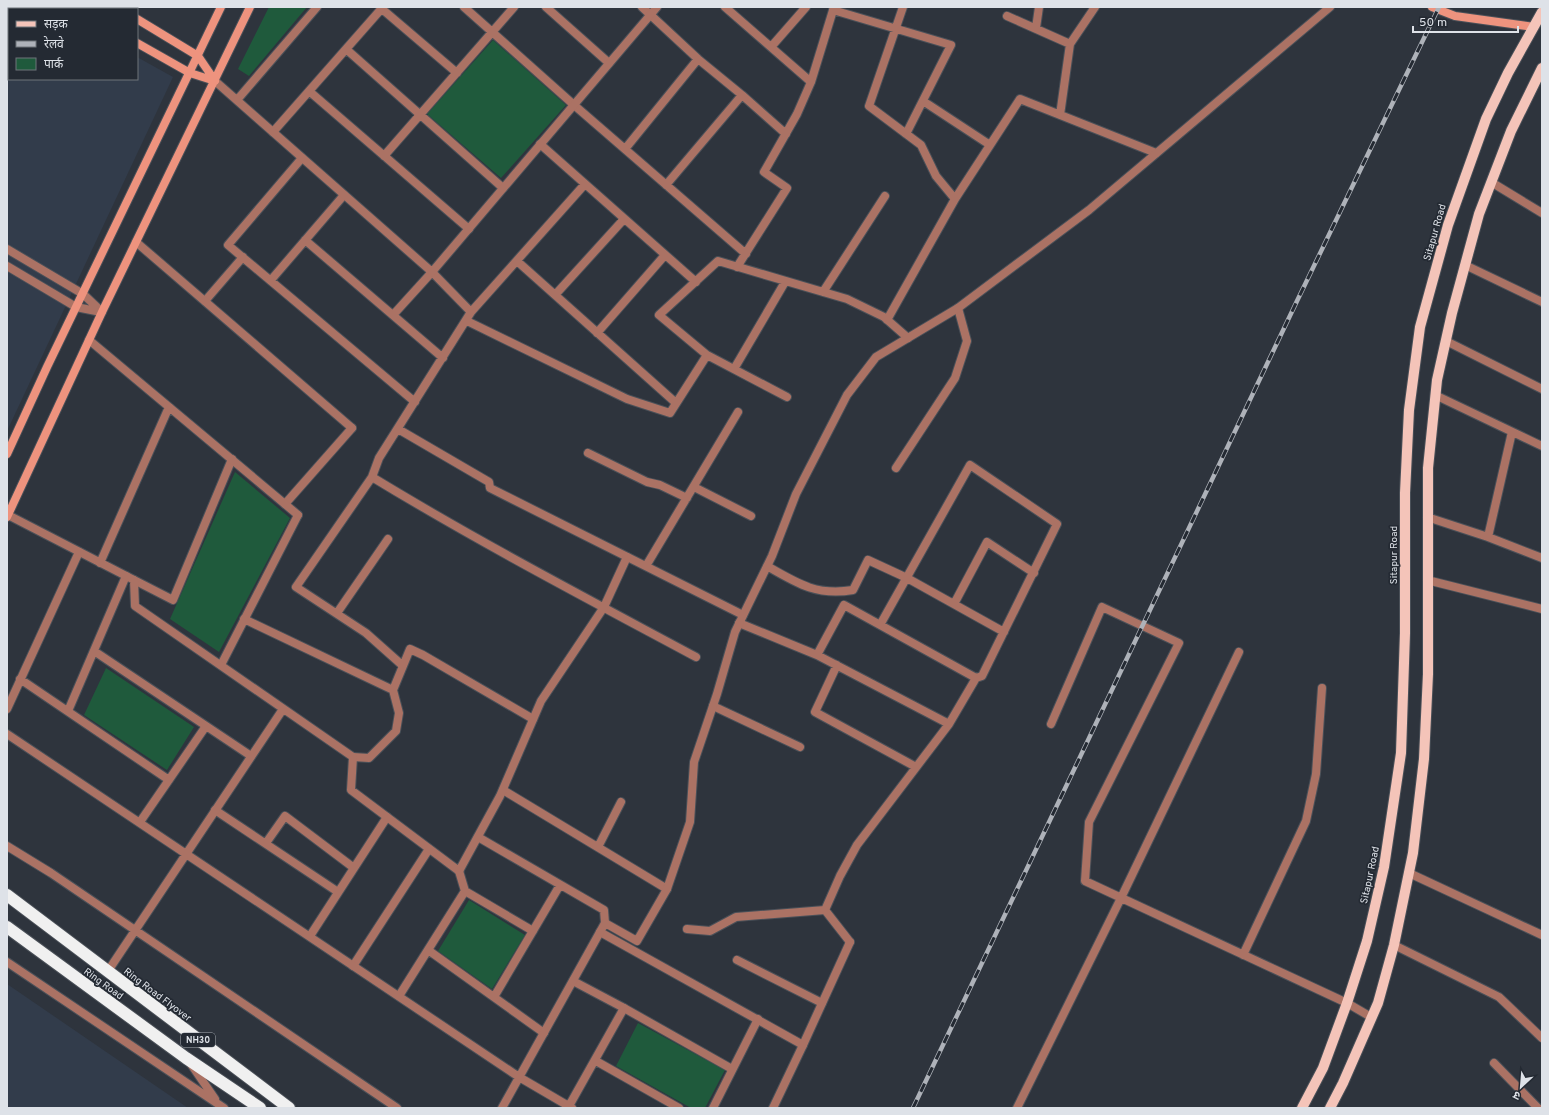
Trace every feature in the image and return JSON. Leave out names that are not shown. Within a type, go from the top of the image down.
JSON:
[{"type":"highway","name":"Ring Road","points":[[7,895],[108,971]]},
{"type":"highway","name":"Ring Road","points":[[7,927],[186,1058]]},
{"type":"highway","name":"Ring Road Flyover","points":[[108,971],[289,1108]]},
{"type":"highway","name":"NH30","points":[[186,1058],[260,1108]]},
{"type":"main road","name":"Sitapur Road","points":[[1302,1108],[1323,1068],[1347,1003],[1366,941],[1384,867],[1400,753],[1405,633],[1405,493],[1409,410],[1420,327],[1448,225],[1486,119],[1508,73],[1542,12]]},
{"type":"main road","points":[[1330,1108],[1343,1083],[1378,1003],[1394,945],[1413,853],[1424,759],[1428,674],[1428,468],[1436,380],[1479,214],[1511,131],[1542,68]]},
{"type":"street","points":[[7,454],[76,307],[222,7]]},
{"type":"street","points":[[232,459],[173,600],[7,516],[102,312],[250,7]]},
{"type":"street","points":[[237,100],[317,7]]},
{"type":"street","points":[[464,7],[574,105],[746,254]]},
{"type":"street","points":[[384,156],[514,7]]},
{"type":"street","points":[[546,7],[609,63]]},
{"type":"street","points":[[642,7],[698,59],[742,94],[786,134]]},
{"type":"street","points":[[393,315],[432,272],[657,7]]},
{"type":"street","points":[[771,47],[806,7]]},
{"type":"street","points":[[903,7],[869,106],[921,145],[936,176],[955,199]]},
{"type":"street","points":[[1036,28],[1039,7]]},
{"type":"street","points":[[1060,115],[1070,44],[1095,7]]},
{"type":"street","points":[[605,924],[637,941],[667,888],[690,822],[694,762],[713,706],[735,632],[767,566],[796,494],[846,395],[876,357],[958,308],[1089,210],[1330,7]]},
{"type":"street","points":[[1432,7],[1455,16],[1534,28]]},
{"type":"street","points":[[273,132],[382,8],[457,73]]},
{"type":"street","points":[[729,8],[811,82]]},
{"type":"street","points":[[737,267],[787,188],[764,172],[797,114],[811,82],[833,9],[951,45],[906,134]]},
{"type":"street","points":[[1007,16],[1070,44]]},
{"type":"street","points":[[138,20],[198,56],[215,80],[432,272],[472,312]]},
{"type":"street","points":[[138,44],[190,73],[215,80]]},
{"type":"street","points":[[346,49],[503,188]]},
{"type":"street","points":[[625,149],[698,59]]},
{"type":"street","points":[[309,91],[468,229]]},
{"type":"street","points":[[666,184],[742,94]]},
{"type":"street","points":[[887,320],[955,199],[1020,99],[1156,153]]},
{"type":"street","points":[[923,101],[990,145]]},
{"type":"street","points":[[540,144],[696,282]]},
{"type":"street","points":[[302,158],[228,245],[416,402]]},
{"type":"street","points":[[1491,182],[1542,213]]},
{"type":"street","points":[[402,664],[366,633],[296,587],[372,477],[380,458],[472,312],[585,184]]},
{"type":"street","points":[[271,280],[344,195]]},
{"type":"street","points":[[823,292],[885,196]]},
{"type":"street","points":[[555,295],[624,218]]},
{"type":"street","points":[[305,240],[443,358]]},
{"type":"street","points":[[136,242],[352,428],[285,504]]},
{"type":"street","points":[[7,249],[83,294],[102,312]]},
{"type":"street","points":[[597,333],[665,255]]},
{"type":"street","points":[[205,302],[243,257]]},
{"type":"street","points":[[517,261],[676,403]]},
{"type":"street","points":[[787,397],[707,355],[658,315],[718,261],[785,282],[847,299],[887,320],[908,338]]},
{"type":"street","points":[[1465,265],[1542,302]]},
{"type":"street","points":[[7,266],[76,307],[102,312]]},
{"type":"street","points":[[734,369],[785,282]]},
{"type":"street","points":[[896,468],[955,378],[967,341],[958,308]]},
{"type":"street","points":[[467,321],[627,399],[670,413],[707,355]]},
{"type":"street","points":[[89,340],[298,515],[221,665]]},
{"type":"street","points":[[1446,341],[1542,390]]},
{"type":"street","points":[[1435,395],[1542,446]]},
{"type":"street","points":[[100,563],[169,407]]},
{"type":"street","points":[[646,566],[738,412]]},
{"type":"street","points":[[398,429],[489,482],[490,488],[627,556],[741,619],[817,655],[949,724]]},
{"type":"street","points":[[1488,537],[1512,432]]},
{"type":"street","points":[[588,453],[647,482],[660,485],[687,498]]},
{"type":"street","points":[[825,910],[840,876],[858,845],[949,724],[976,678],[982,676],[1057,524],[970,465],[880,625]]},
{"type":"street","points":[[372,477],[404,497],[696,657]]},
{"type":"street","points":[[694,486],[751,516]]},
{"type":"street","points":[[1427,517],[1488,537],[1542,558]]},
{"type":"street","points":[[337,613],[388,539]]},
{"type":"street","points":[[954,604],[987,542],[1034,573]]},
{"type":"street","points":[[7,709],[79,552]]},
{"type":"street","points":[[459,871],[503,790],[541,701],[604,607],[627,556]]},
{"type":"street","points":[[767,566],[788,578],[815,590],[837,592],[853,590],[868,560],[907,578],[1004,632]]},
{"type":"street","points":[[68,711],[94,652],[130,578]]},
{"type":"street","points":[[130,578],[135,606],[353,757],[369,758],[396,731],[399,712],[393,690],[402,664],[410,649],[423,655],[533,719]]},
{"type":"street","points":[[1427,580],[1542,609]]},
{"type":"street","points":[[817,655],[844,605],[976,678]]},
{"type":"street","points":[[1051,724],[1102,607],[1179,643],[1090,822],[1085,881],[1347,1003],[1372,1017]]},
{"type":"street","points":[[244,619],[393,690]]},
{"type":"street","points":[[94,652],[251,756]]},
{"type":"street","points":[[1017,1108],[1121,898],[1239,652]]},
{"type":"street","points":[[836,665],[815,712],[916,767]]},
{"type":"street","points":[[20,679],[169,780]]},
{"type":"street","points":[[1243,955],[1306,821],[1316,774],[1322,688]]},
{"type":"street","points":[[713,706],[800,747]]},
{"type":"street","points":[[108,971],[283,708]]},
{"type":"street","points":[[140,822],[206,726]]},
{"type":"street","points":[[7,734],[519,1077],[571,1107],[624,1008]]},
{"type":"street","points":[[353,757],[351,790],[459,871],[465,891],[533,931]]},
{"type":"street","points":[[503,790],[667,888]]},
{"type":"street","points":[[598,847],[621,802]]},
{"type":"street","points":[[215,810],[338,892]]},
{"type":"street","points":[[266,843],[285,816],[354,868]]},
{"type":"street","points":[[310,936],[387,817]]},
{"type":"street","points":[[478,838],[604,910],[605,924],[502,1108]]},
{"type":"street","points":[[7,846],[51,873],[397,1108]]},
{"type":"street","points":[[353,966],[429,849]]},
{"type":"street","points":[[1409,873],[1542,933]]},
{"type":"street","points":[[494,997],[560,885]]},
{"type":"street","points":[[399,996],[465,891]]},
{"type":"street","points":[[687,929],[710,931],[736,917],[825,910]]},
{"type":"street","points":[[773,1108],[850,942],[825,910]]},
{"type":"street","points":[[600,932],[803,1045]]},
{"type":"street","points":[[1394,945],[1499,997],[1542,1038]]},
{"type":"street","points":[[428,950],[544,1033]]},
{"type":"street","points":[[737,960],[822,1003]]},
{"type":"street","points":[[7,962],[221,1106]]},
{"type":"street","points":[[573,981],[732,1069]]},
{"type":"street","points":[[713,1108],[758,1019]]},
{"type":"street","points":[[186,1058],[221,1106]]},
{"type":"street","points":[[596,1061],[679,1108]]},
{"type":"street","points":[[1494,1063],[1538,1108]]},
{"type":"shaded area","points":[[7,7],[48,7],[50,8],[8,8],[8,80],[138,80],[138,58],[173,77],[7,431]]},
{"type":"shaded area","points":[[7,984],[188,1108],[7,1108]]},
{"type":"green space","points":[[269,7],[307,7],[249,76],[238,69]]},
{"type":"green space","points":[[493,40],[566,105],[501,178],[427,114]]},
{"type":"green space","points":[[235,472],[290,518],[219,652],[170,619]]},
{"type":"green space","points":[[106,668],[194,727],[167,770],[84,715]]},
{"type":"green space","points":[[469,900],[525,935],[492,989],[438,951]]},
{"type":"green space","points":[[638,1023],[725,1070],[705,1108],[691,1108],[616,1066]]},
{"type":"railway","points":[[913,1108],[1297,301],[1439,7]]}]
